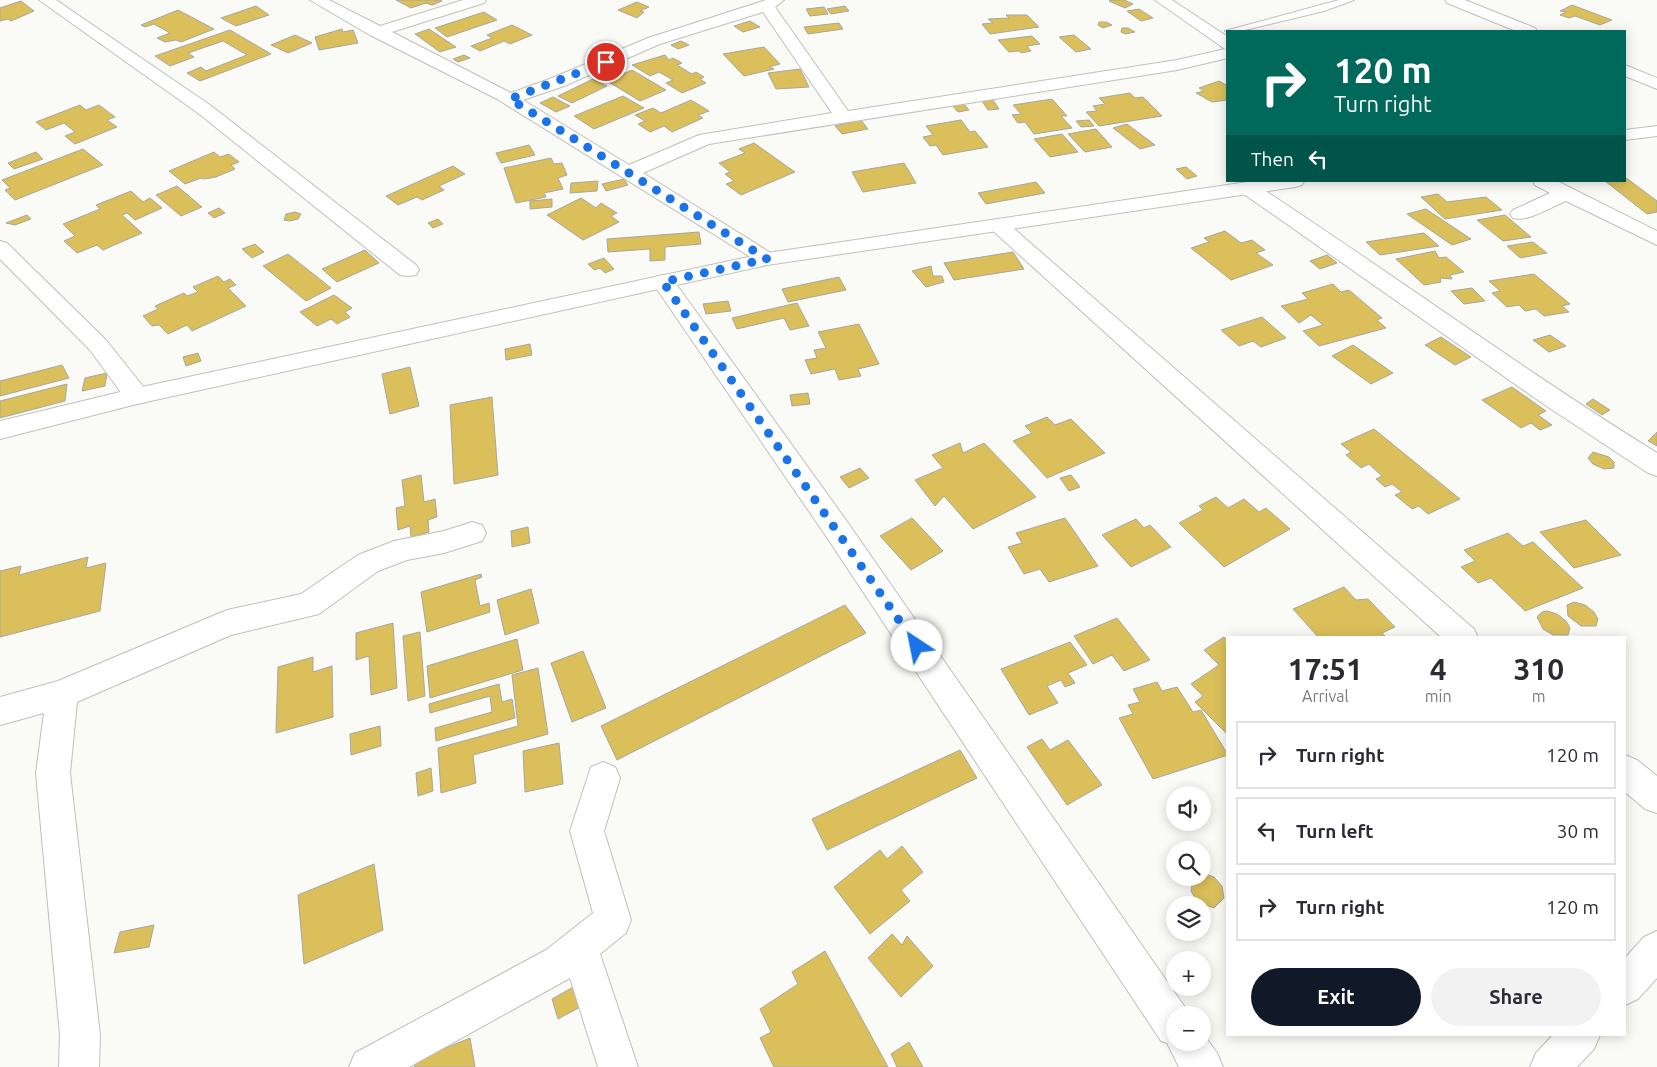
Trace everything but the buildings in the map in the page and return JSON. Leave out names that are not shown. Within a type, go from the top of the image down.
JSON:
[{"type":"street","points":[[46,0],[204,109],[408,270]]},
{"type":"street","points":[[317,0],[376,32],[510,99],[767,259]]},
{"type":"street","points":[[376,32],[479,0]]},
{"type":"street","points":[[1162,0],[1223,33]]},
{"type":"street","points":[[1452,0],[1527,30]]},
{"type":"street","points":[[510,99],[558,82],[654,42],[773,2]]},
{"type":"street","points":[[773,2],[767,6],[843,117]]},
{"type":"street","points":[[628,173],[705,140],[1177,65],[1226,53]]},
{"type":"street","points":[[1626,70],[1657,84]]},
{"type":"street","points":[[1626,135],[1657,131]]},
{"type":"street","points":[[0,430],[137,396],[767,259],[1289,182]]},
{"type":"street","points":[[1544,182],[1657,239]]},
{"type":"street","points":[[1248,188],[1322,236],[1491,355],[1657,466]]},
{"type":"street","points":[[1520,214],[1566,193]]},
{"type":"street","points":[[998,225],[1461,636]]},
{"type":"street","points":[[0,247],[98,345],[137,396]]},
{"type":"street","points":[[663,282],[838,531],[1166,1014]]},
{"type":"street","points":[[0,712],[62,694],[227,623],[309,604],[368,563],[404,549],[444,542],[472,533]]},
{"type":"street","points":[[62,694],[54,773],[61,866],[80,1035],[79,1067]]},
{"type":"street","points":[[1626,772],[1657,797]]},
{"type":"street","points":[[369,1067],[559,963],[613,920],[587,831],[603,778]]},
{"type":"street","points":[[579,948],[618,1067]]},
{"type":"street","points":[[1626,985],[1657,950]]},
{"type":"street","points":[[1550,1067],[1579,1036]]},
{"type":"street","points":[[1192,1051],[1203,1067]]},
{"type":"lane","points":[[1236,30],[1321,10],[1349,0]]},
{"type":"route","points":[[606,62],[510,99],[767,259],[663,282],[917,646]]}]
